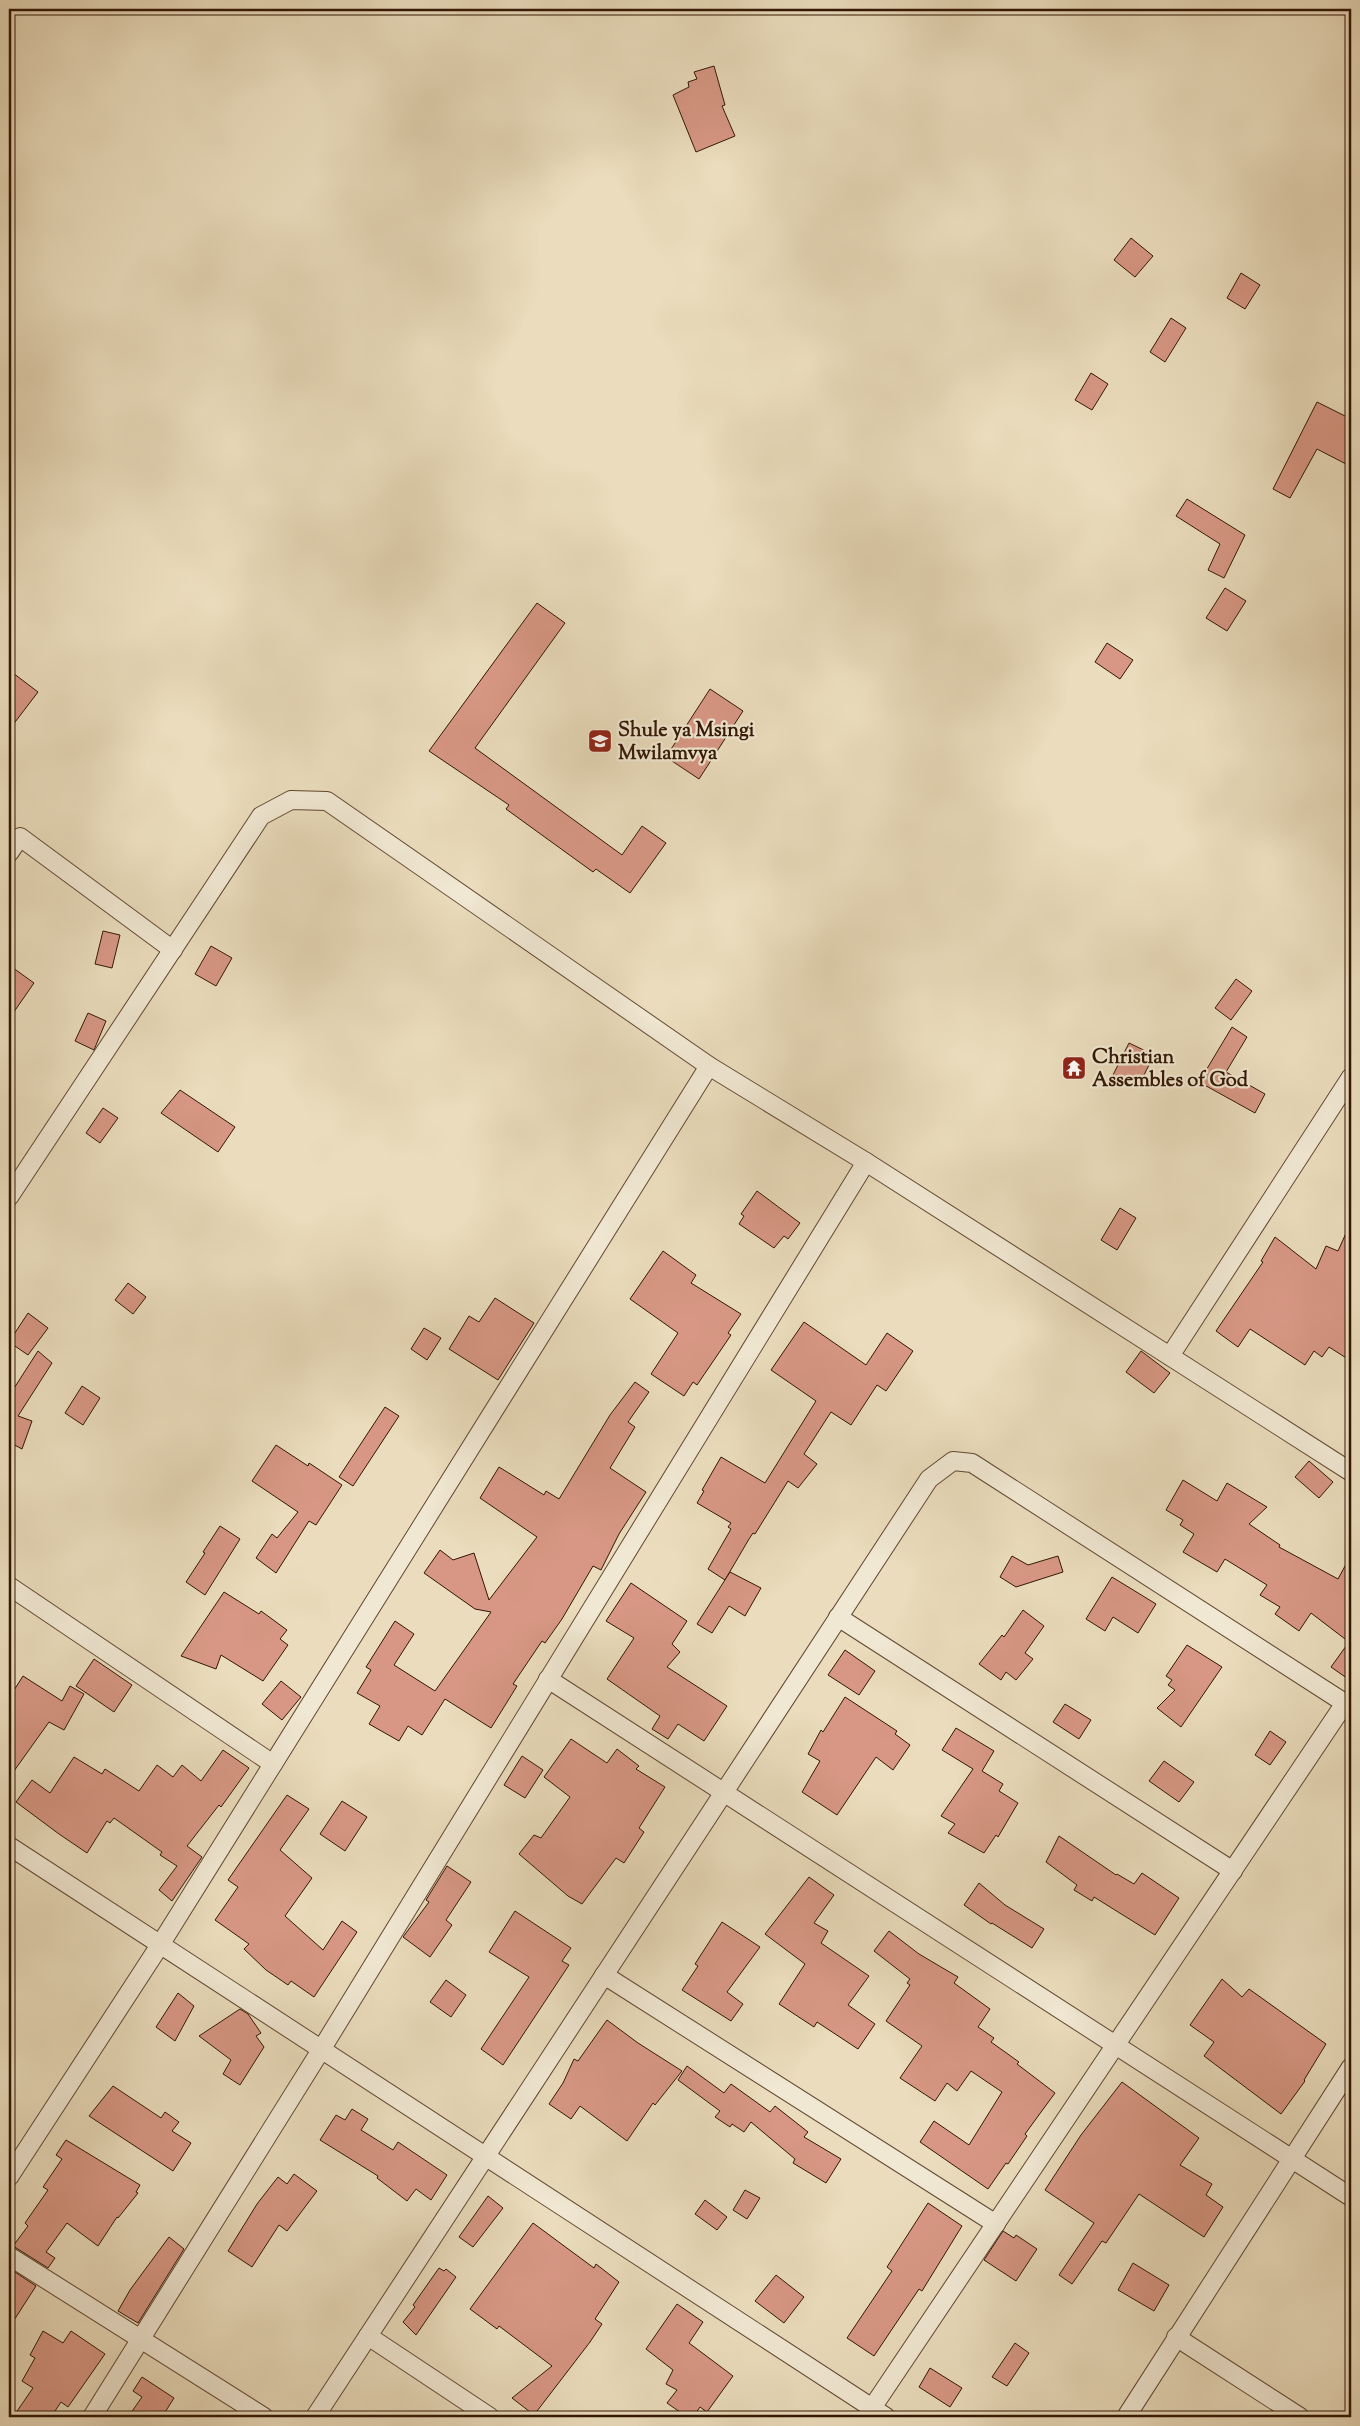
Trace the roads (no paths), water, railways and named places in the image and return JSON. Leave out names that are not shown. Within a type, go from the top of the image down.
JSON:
[{"type":"street","points":[[9,1197],[261,816],[291,800],[327,801],[709,1066],[866,1162],[1351,1472]]},
{"type":"street","points":[[9,853],[14,833],[173,950]]},
{"type":"street","points":[[9,2177],[160,1944],[709,1066]]},
{"type":"street","points":[[1170,1356],[1351,1077]]},
{"type":"street","points":[[92,2417],[142,2340],[321,2050],[866,1162]]},
{"type":"street","points":[[9,1846],[321,2050],[486,2157],[879,2413],[996,2224],[1233,1871],[1348,1705],[972,1463],[953,1461],[929,1478],[486,2157],[315,2417]]},
{"type":"street","points":[[9,1586],[272,1764]]},
{"type":"street","points":[[838,1617],[1233,1871]]},
{"type":"street","points":[[548,1679],[1351,2197]]},
{"type":"street","points":[[604,1975],[996,2224]]},
{"type":"street","points":[[1126,2417],[1351,2067]]},
{"type":"street","points":[[9,2256],[264,2417]]},
{"type":"street","points":[[368,2336],[490,2417]]},
{"type":"street","points":[[1176,2337],[1300,2417]]},
{"type":"place","name":"Shule ya Msingi Mwilamvya","points":[[600,741]]},
{"type":"place","name":"Christian Assembles of God","points":[[1074,1068]]}]
